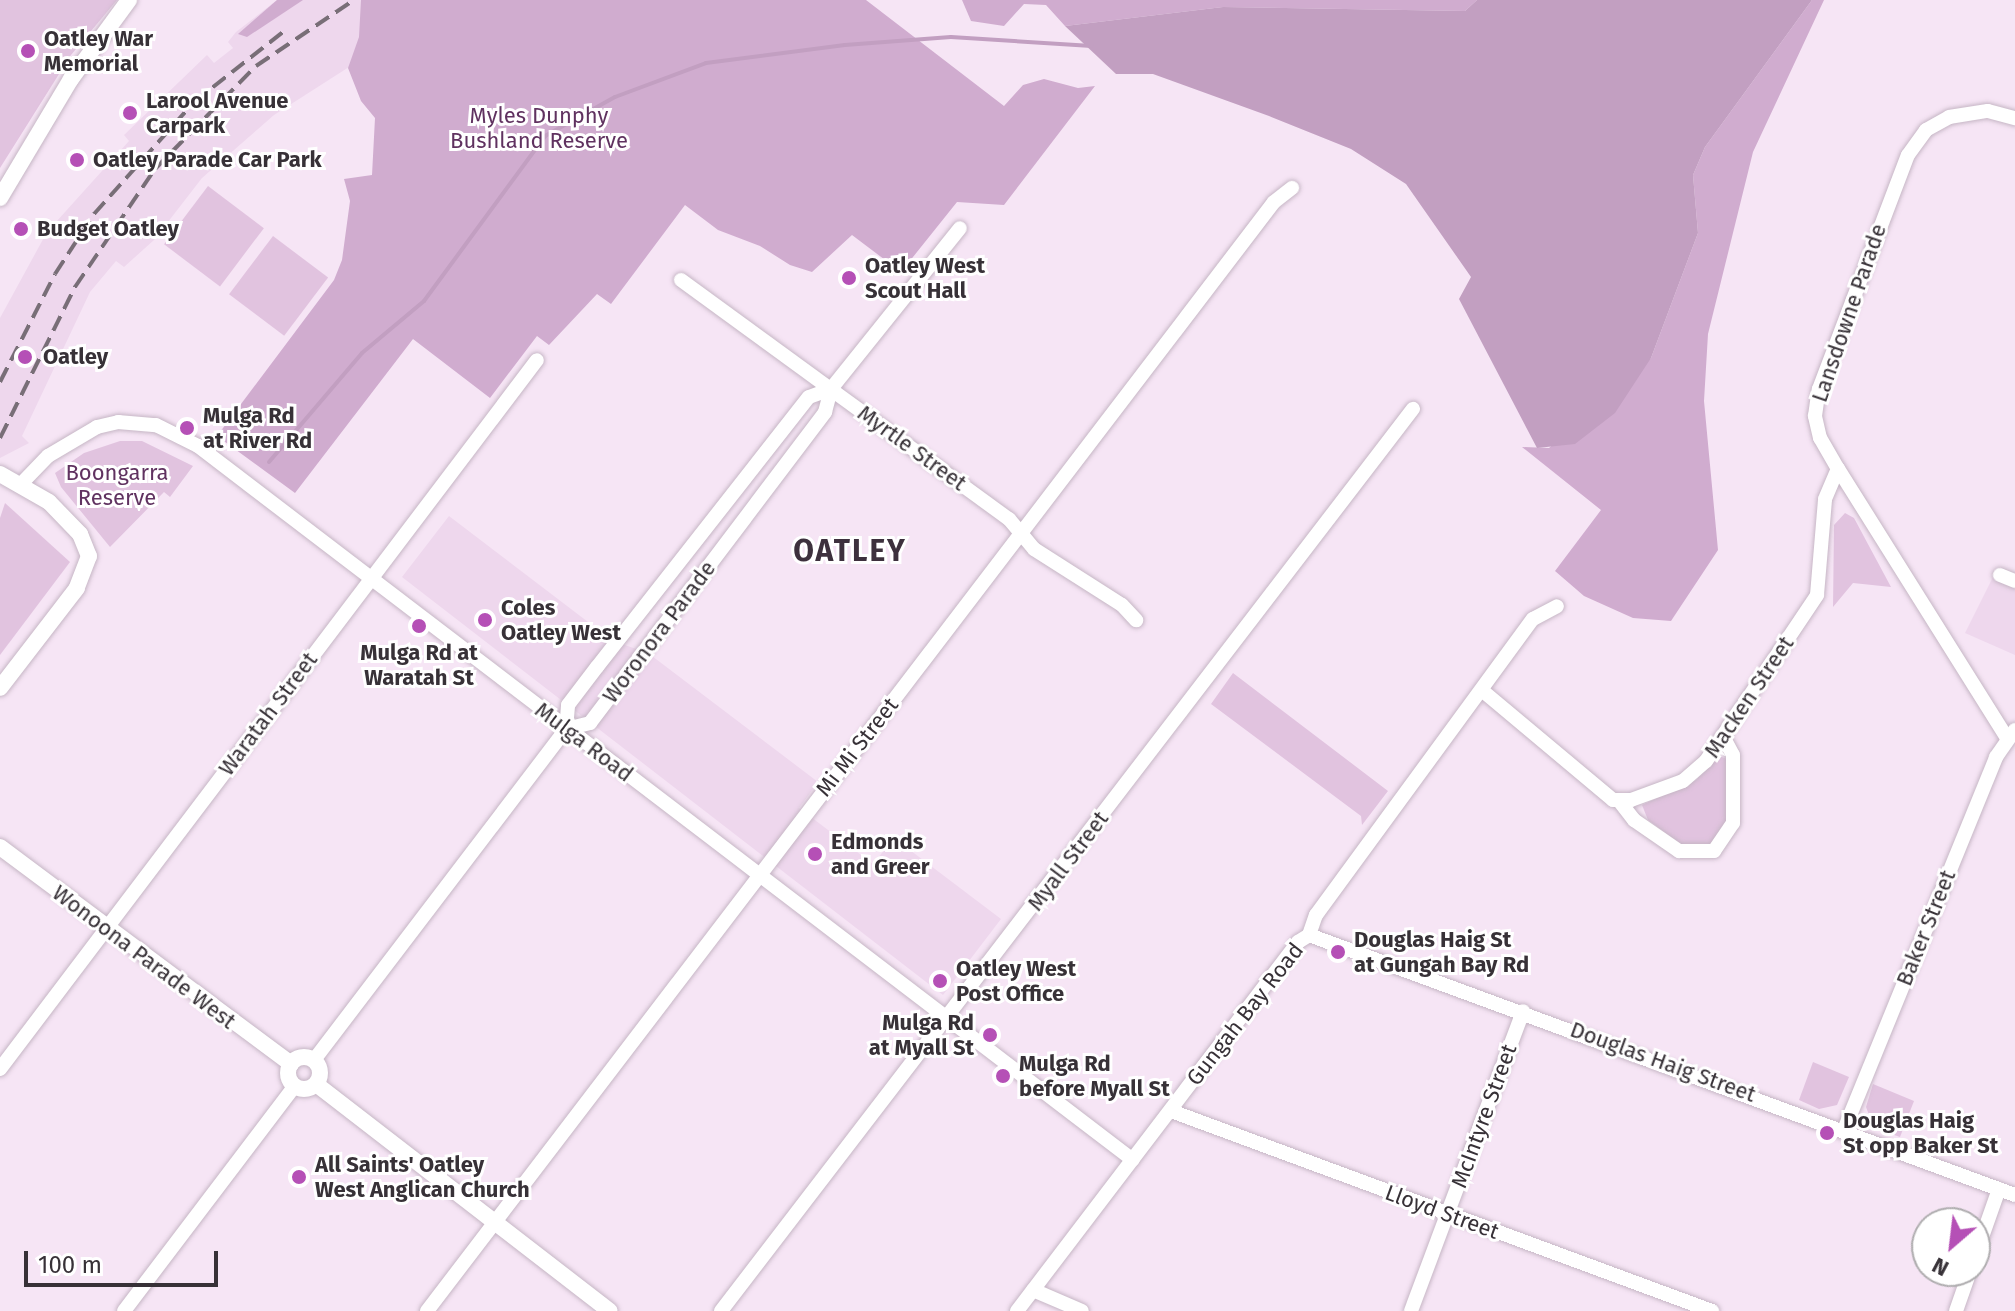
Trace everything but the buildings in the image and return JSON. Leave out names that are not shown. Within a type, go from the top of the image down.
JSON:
[{"type":"street","points":[[0,198],[71,79],[129,0]]},
{"type":"street","name":"Lansdowne Parade","points":[[2011,734],[1838,469],[1816,427],[1816,398],[1901,168],[1926,130],[1949,117],[1988,111],[2015,118]]},
{"type":"street","name":"Mi Mi Street","points":[[427,1311],[1274,202],[1292,188]]},
{"type":"street","name":"Woronora Parade","points":[[314,1060],[566,729],[590,723],[825,412],[831,389],[960,228]]},
{"type":"street","name":"Myrtle Street","points":[[681,280],[1009,519],[1034,549],[1122,605],[1136,620]]},
{"type":"street","name":"Waratah Street","points":[[0,1069],[537,360]]},
{"type":"street","points":[[566,729],[568,705],[625,637],[809,397],[831,389]]},
{"type":"street","name":"Myall Street","points":[[721,1311],[1413,409]]},
{"type":"street","name":"Mulga Road","points":[[21,484],[39,462],[97,427],[118,422],[156,425],[198,446],[1133,1160]]},
{"type":"street","name":"Macken Street","points":[[1620,802],[1683,781],[1723,736],[1817,595],[1825,499],[1838,469]]},
{"type":"street","points":[[0,474],[21,484],[67,519],[89,556],[77,588],[0,688]]},
{"type":"street","points":[[750,475],[767,488]]},
{"type":"street","points":[[702,537],[720,551]]},
{"type":"street","points":[[2000,575],[2015,581]]},
{"type":"street","name":"Gungah Bay Road","points":[[1017,1311],[1298,942],[1309,935],[1316,915],[1484,692],[1533,619],[1557,606]]},
{"type":"street","points":[[625,637],[644,652]]},
{"type":"street","points":[[1484,692],[1606,796],[1620,802],[1634,820],[1679,851],[1714,851],[1733,823],[1733,755],[1723,736]]},
{"type":"street","name":"Baker Street","points":[[1844,1130],[2011,734]]},
{"type":"street","name":"Wonoona Parade West","points":[[0,847],[291,1064]]},
{"type":"street","name":"Douglas Haig Street","points":[[1309,935],[1523,1011],[2015,1195]]},
{"type":"street","name":"McIntyre Street","points":[[1411,1311],[1523,1011]]},
{"type":"street","points":[[295,1086],[288,1078],[291,1064],[299,1058],[314,1060],[320,1075],[316,1084]]},
{"type":"street","points":[[124,1311],[295,1086],[316,1084],[610,1311]]},
{"type":"street","name":"Lloyd Street","points":[[1171,1111],[1712,1311]]},
{"type":"street","points":[[1991,1212],[1999,1189]]},
{"type":"street","points":[[1956,1311],[1964,1287]]},
{"type":"street","points":[[1033,1290],[1082,1311]]},
{"type":"shaded area","points":[[277,0],[399,0],[374,51],[274,115],[202,178],[154,240],[124,267],[116,261],[90,292],[22,436],[29,443],[0,458],[0,318],[47,232],[129,141],[124,135],[207,55],[214,63],[233,48],[228,42],[236,32]]},
{"type":"shaded area","points":[[1477,0],[1812,0],[1705,147],[1693,175],[1698,233],[1651,358],[1615,413],[1575,444],[1537,448],[1459,299],[1471,277],[1406,184],[1351,149],[1269,116],[1153,74],[1116,74],[1065,26],[1223,7],[1465,11]]},
{"type":"shaded area","points":[[449,516],[613,641],[648,653],[818,782],[799,808],[873,864],[894,838],[1001,919],[943,995],[402,577]]},
{"type":"shaded area","points":[[1993,577],[2015,586],[2015,655],[1965,633]]},
{"type":"green space","points":[[0,0],[117,0],[71,55],[0,168]]},
{"type":"green space","points":[[277,0],[303,0],[247,37],[238,34]]},
{"type":"green space","name":"Myles Dunphy Bushland Reserve","points":[[361,0],[866,0],[1004,106],[1023,85],[1044,79],[1078,88],[1095,86],[1004,205],[957,202],[901,272],[852,235],[812,272],[790,265],[760,246],[718,230],[685,205],[611,304],[597,294],[549,345],[537,336],[490,398],[413,339],[295,493],[217,436],[334,280],[342,260],[350,201],[344,179],[372,175],[375,118],[361,101],[348,68],[359,37]]},
{"type":"green space","points":[[962,0],[1477,0],[1465,11],[1223,7],[1065,26],[1046,5],[1024,4],[1004,26],[971,21]]},
{"type":"green space","points":[[1812,0],[1824,0],[1753,152],[1708,334],[1704,401],[1718,550],[1671,621],[1633,618],[1584,596],[1555,571],[1601,510],[1522,447],[1549,448],[1651,358],[1698,233],[1693,175],[1705,147]]},
{"type":"green space","points":[[208,186],[264,228],[220,286],[164,244]]},
{"type":"green space","points":[[273,236],[328,278],[284,336],[229,294]]},
{"type":"green space","name":"Boongarra Reserve","points":[[120,441],[142,441],[193,466],[170,497],[164,492],[110,547],[61,487],[55,473],[84,453]]},
{"type":"green space","points":[[5,503],[70,562],[0,655],[0,518]]},
{"type":"green space","points":[[1845,513],[1854,518],[1891,587],[1853,583],[1833,607],[1834,525]]},
{"type":"green space","points":[[1233,673],[1388,791],[1362,825],[1361,816],[1211,704]]},
{"type":"green space","points":[[1719,756],[1727,759],[1729,817],[1712,845],[1682,845],[1648,820],[1642,805],[1696,780]]},
{"type":"green space","points":[[1813,1062],[1849,1077],[1837,1105],[1819,1109],[1799,1100]]},
{"type":"green space","points":[[1873,1084],[1914,1101],[1900,1137],[1874,1128],[1866,1107]]},
{"type":"waterway","points":[[269,462],[362,353],[424,301],[545,136],[615,97],[706,63],[845,45],[951,37],[1092,46]]},
{"type":"railway","points":[[0,438],[75,287],[155,169],[256,66],[354,0]]},
{"type":"railway","points":[[0,382],[55,274],[94,214],[194,102],[283,32]]},
{"type":"place","name":"Oatley War Memorial","points":[[28,51]]},
{"type":"place","name":"Larool Avenue Carpark","points":[[130,113]]},
{"type":"place","name":"Oatley Parade Car Park","points":[[77,160]]},
{"type":"place","name":"Budget Oatley","points":[[21,229]]},
{"type":"place","name":"Oatley West Scout Hall","points":[[849,278]]},
{"type":"place","name":"Oatley","points":[[25,357]]},
{"type":"place","name":"Mulga Rd at River Rd","points":[[187,428]]},
{"type":"place","name":"Coles Oatley West","points":[[485,620]]},
{"type":"place","name":"Mulga Rd at Waratah St","points":[[419,626]]},
{"type":"place","name":"Edmonds and Greer","points":[[815,854]]},
{"type":"place","name":"Douglas Haig St at Gungah Bay Rd","points":[[1338,952]]},
{"type":"place","name":"Oatley West Post Office","points":[[940,981]]},
{"type":"place","name":"Mulga Rd at Myall St","points":[[990,1035]]},
{"type":"place","name":"Mulga Rd before Myall St","points":[[1003,1076]]},
{"type":"place","name":"Douglas Haig St opp Baker St","points":[[1827,1133]]},
{"type":"place","name":"All Saints' Oatley West Anglican Church","points":[[299,1177]]},
{"type":"district","name":"OATLEY","points":[[850,551]]}]
